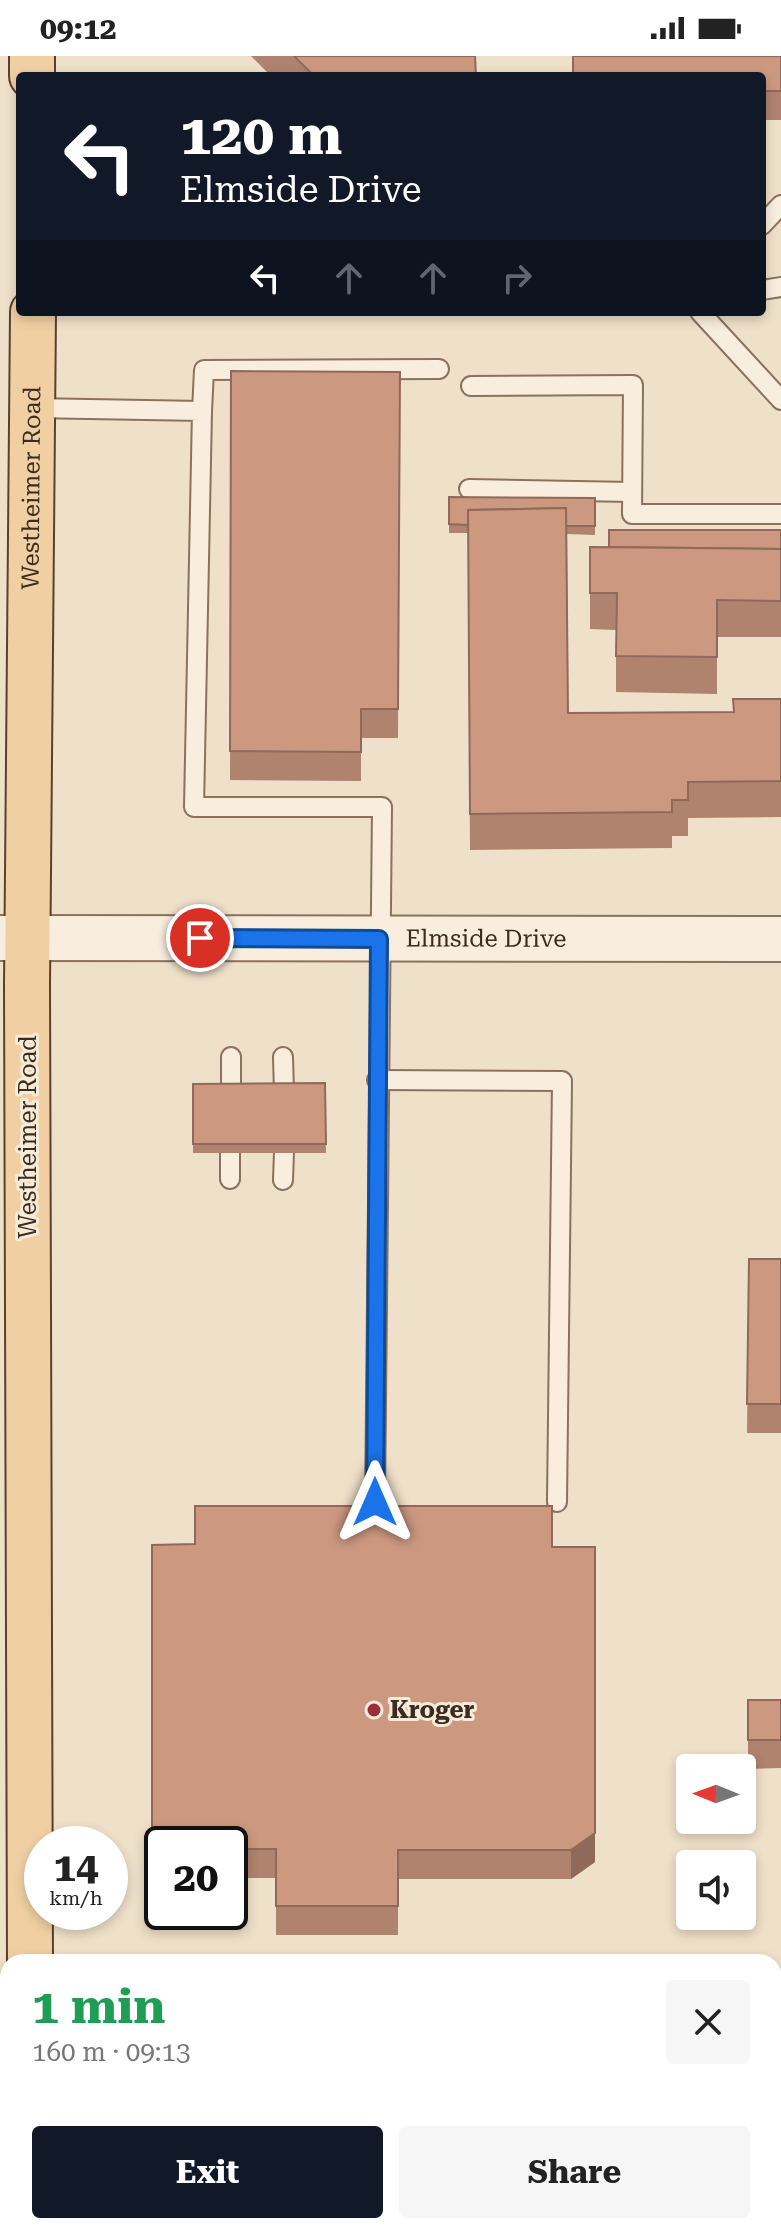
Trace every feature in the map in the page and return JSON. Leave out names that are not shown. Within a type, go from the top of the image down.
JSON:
[{"type":"main road","name":"Westheimer Road","points":[[30,1954],[14,938],[33,316]]},
{"type":"street","name":"Elmside Drive","points":[[14,938],[781,939]]},
{"type":"lane","points":[[766,221],[781,205]]},
{"type":"lane","points":[[704,316],[781,400]]},
{"type":"lane","points":[[375,1502],[382,807],[194,807],[204,370],[439,369]]},
{"type":"lane","points":[[471,386],[633,385],[632,514],[781,514]]},
{"type":"lane","points":[[32,408],[202,411]]},
{"type":"lane","points":[[469,489],[632,492]]},
{"type":"lane","points":[[231,1057],[231,1092]]},
{"type":"lane","points":[[283,1057],[284,1092]]},
{"type":"lane","points":[[377,1080],[562,1081],[557,1502]]},
{"type":"lane","points":[[230,1152],[230,1179]]},
{"type":"lane","points":[[283,1180],[284,1152]]},
{"type":"building","points":[[294,56],[475,56],[476,72],[310,72]]},
{"type":"building","points":[[573,56],[781,56],[781,91],[766,91],[766,72],[573,72]]},
{"type":"building","points":[[231,371],[400,372],[398,709],[361,709],[361,752],[230,751]]},
{"type":"building","points":[[449,497],[595,498],[595,526],[566,526],[566,508],[468,510],[468,525],[449,524]]},
{"type":"building","points":[[566,508],[568,713],[734,712],[733,699],[781,699],[781,781],[688,782],[688,800],[672,800],[672,812],[470,814],[468,510]]},
{"type":"building","points":[[609,530],[781,530],[781,549],[609,547]]},
{"type":"building","points":[[590,547],[781,549],[781,601],[717,600],[717,657],[616,656],[617,593],[590,593]]},
{"type":"building","points":[[325,1083],[326,1144],[193,1144],[193,1084]]},
{"type":"building","points":[[749,1259],[781,1259],[781,1404],[747,1404]]},
{"type":"building","name":"Kroger","points":[[195,1506],[552,1506],[552,1547],[595,1547],[595,1833],[571,1850],[398,1850],[398,1906],[276,1906],[276,1849],[248,1849],[248,1826],[152,1826],[152,1545],[195,1544]]},
{"type":"building","points":[[748,1700],[781,1700],[781,1740],[748,1740]]},
{"type":"place","name":"Kroger","points":[[374,1710]]},
{"type":"route","points":[[200,938],[379,939],[375,1502]]}]
